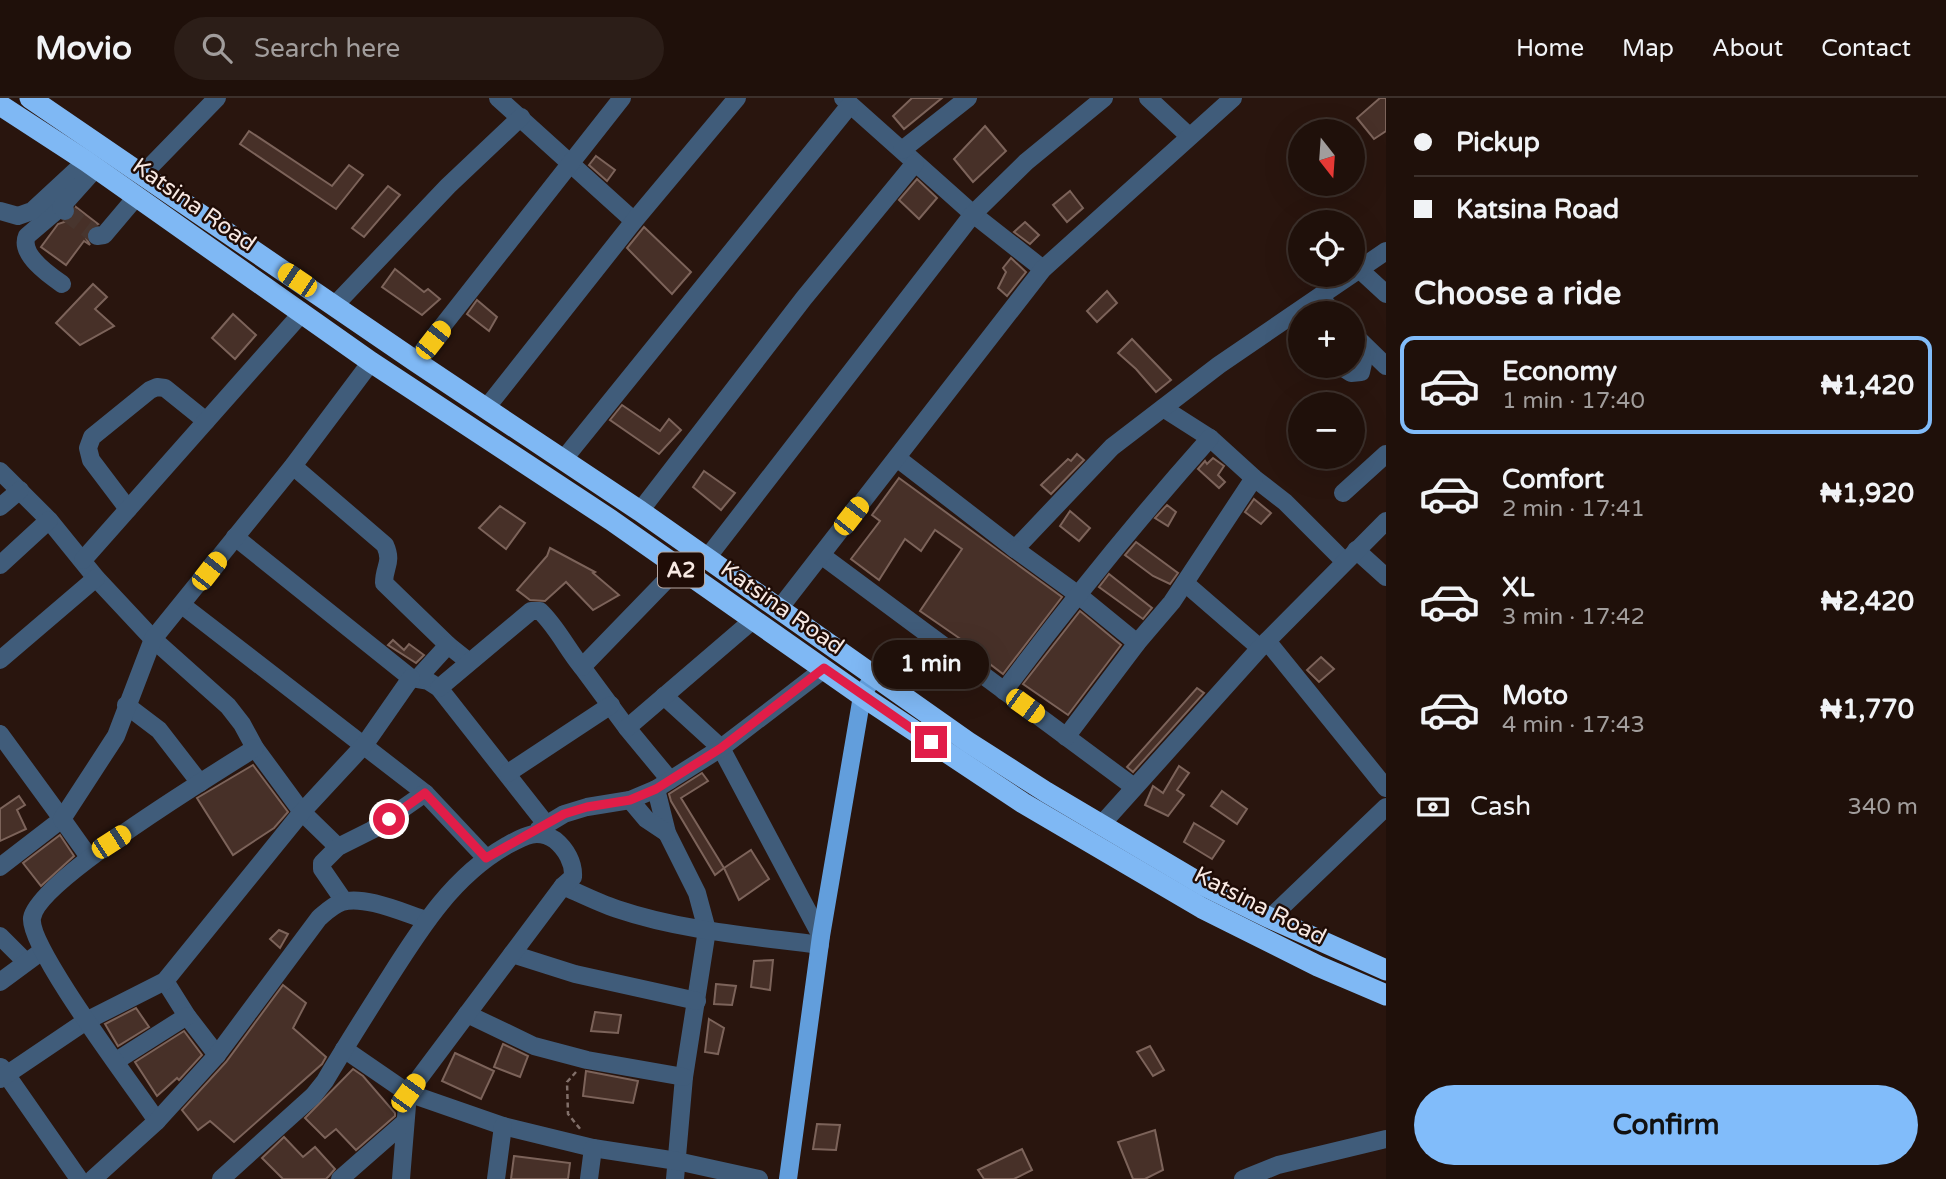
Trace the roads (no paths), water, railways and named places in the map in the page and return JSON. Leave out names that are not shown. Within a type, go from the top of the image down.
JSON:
[{"type":"highway","name":"A2","points":[[41,101],[334,306],[640,511],[968,742],[1203,885],[1386,970]]},
{"type":"highway","name":"Katsina Road","points":[[0,105],[91,164],[371,362],[1023,803],[1202,908],[1318,966],[1386,995]]},
{"type":"main road","points":[[788,1179],[820,940],[862,695],[874,676]]},
{"type":"street","points":[[143,174],[217,98]]},
{"type":"street","points":[[415,361],[622,98]]},
{"type":"street","points":[[487,407],[634,221],[737,98]]},
{"type":"street","points":[[640,511],[909,157],[968,98]]},
{"type":"street","points":[[707,558],[974,214],[1026,162],[1104,98]]},
{"type":"street","points":[[1148,98],[1189,136]]},
{"type":"street","points":[[779,608],[1043,269],[1233,98]]},
{"type":"street","points":[[502,99],[570,166],[634,221]]},
{"type":"street","points":[[563,460],[846,102],[974,214],[1043,269]]},
{"type":"street","points":[[334,306],[448,186],[521,117]]},
{"type":"street","points":[[62,284],[40,267],[25,247],[25,241],[27,236],[63,209],[91,164]]},
{"type":"street","points":[[0,211],[18,216],[32,211],[91,164]]},
{"type":"street","points":[[97,236],[104,235],[137,197]]},
{"type":"street","points":[[1365,266],[1386,251]]},
{"type":"street","points":[[1365,274],[1386,293]]},
{"type":"street","points":[[1316,301],[1335,287]]},
{"type":"street","points":[[1320,297],[1324,301]]},
{"type":"street","points":[[83,560],[301,314]]},
{"type":"street","points":[[1015,549],[1099,458],[1219,365],[1288,325]]},
{"type":"street","points":[[1365,354],[1366,349],[1386,366]]},
{"type":"street","points":[[0,867],[62,819],[116,736],[153,639],[293,466],[371,362]]},
{"type":"street","points":[[128,509],[91,460],[88,447],[92,438],[157,387],[165,388],[206,421]]},
{"type":"street","points":[[1163,408],[1210,438],[1254,478],[1350,555],[1386,577]]},
{"type":"street","points":[[1004,691],[1077,594],[1210,438]]},
{"type":"street","points":[[1343,494],[1386,454]]},
{"type":"street","points":[[897,458],[1138,643]]},
{"type":"street","points":[[293,466],[385,545],[389,554],[389,565],[384,583],[447,645],[468,661]]},
{"type":"street","points":[[0,471],[49,520],[96,578],[153,639],[228,706],[302,812],[338,847]]},
{"type":"street","points":[[1066,737],[1172,602],[1254,478]]},
{"type":"street","points":[[0,507],[20,490]]},
{"type":"street","points":[[0,565],[49,520]]},
{"type":"street","points":[[1101,825],[1264,644],[1386,521]]},
{"type":"street","points":[[235,537],[415,678],[439,688],[508,773],[540,828],[559,844],[570,858],[574,870],[573,877],[563,886],[408,1093],[401,1179]]},
{"type":"street","points":[[821,555],[1134,787]]},
{"type":"street","points":[[582,667],[678,568]]},
{"type":"street","points":[[0,660],[96,578]]},
{"type":"street","points":[[1185,583],[1264,644],[1386,788]]},
{"type":"street","points":[[182,605],[425,793],[486,858]]},
{"type":"street","points":[[439,688],[531,611],[540,611],[611,705],[663,785],[667,833],[697,893],[707,930],[684,1077],[676,1170]]},
{"type":"street","points":[[626,727],[753,621]]},
{"type":"street","points":[[79,1179],[2,1073],[86,1021],[165,981],[302,812],[365,744],[415,678],[447,645]]},
{"type":"street","points":[[221,1179],[325,1082],[426,920],[457,883],[486,858],[564,814],[630,800],[663,785],[721,748],[824,668]]},
{"type":"street","points":[[664,696],[721,748],[820,940]]},
{"type":"street","points":[[126,705],[159,730],[200,783]]},
{"type":"street","points":[[508,773],[611,705]]},
{"type":"street","points":[[0,734],[89,857]]},
{"type":"street","points":[[157,1121],[86,1021],[42,951],[33,932],[32,919],[36,906],[89,857],[255,748]]},
{"type":"street","points":[[344,901],[323,869],[322,863],[338,847],[372,830],[425,793]]},
{"type":"street","points":[[630,800],[646,819],[667,833]]},
{"type":"street","points":[[1270,918],[1386,807]]},
{"type":"street","points":[[563,886],[617,909],[707,930],[820,940]]},
{"type":"street","points":[[93,1179],[157,1121],[217,1055],[319,918],[330,908],[344,901],[370,902],[426,920]]},
{"type":"street","points":[[0,936],[26,962]]},
{"type":"street","points":[[0,982],[42,951]]},
{"type":"street","points":[[512,954],[575,974],[697,1002]]},
{"type":"street","points":[[165,981],[187,1016],[217,1055]]},
{"type":"street","points":[[467,1014],[534,1046],[587,1060],[684,1077]]},
{"type":"street","points":[[116,1061],[187,1016]]},
{"type":"street","points":[[344,1049],[408,1093],[503,1126],[589,1141],[676,1170],[759,1179]]},
{"type":"street","points":[[340,1179],[405,1122]]},
{"type":"street","points":[[496,1179],[503,1126]]},
{"type":"street","points":[[1243,1179],[1278,1165],[1386,1139]]},
{"type":"street","points":[[589,1141],[589,1179]]},
{"type":"tunnel","points":[[65,211],[97,236]]}]
